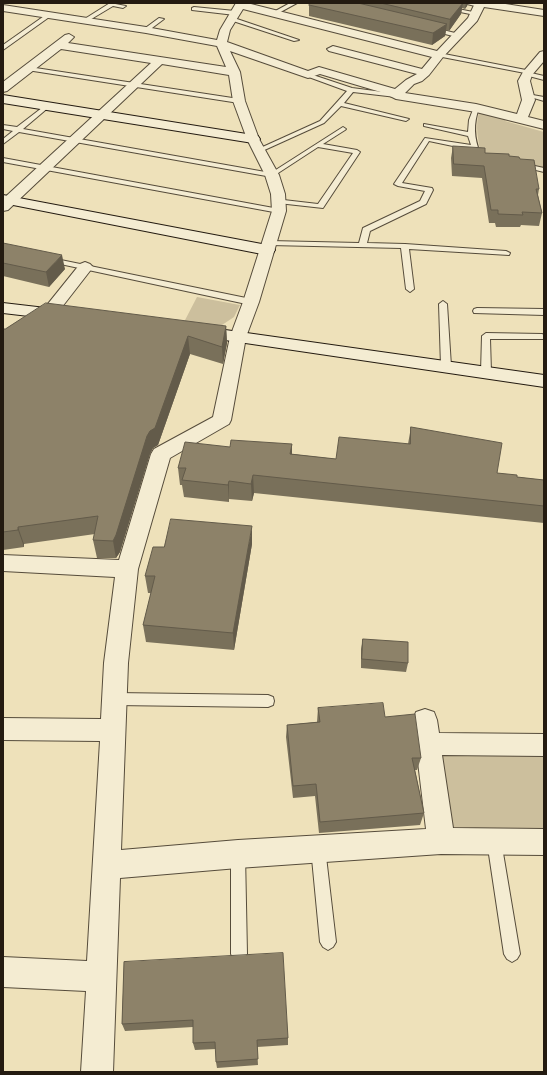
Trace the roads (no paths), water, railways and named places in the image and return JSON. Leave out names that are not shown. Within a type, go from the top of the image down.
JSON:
[{"type":"street","points":[[3,7],[8,3]]},
{"type":"street","points":[[396,95],[410,82],[425,73],[439,55],[473,19],[478,6],[544,13]]},
{"type":"street","points":[[3,7],[146,30],[221,44],[308,75],[319,70],[388,90],[396,95],[476,108],[521,118],[544,125]]},
{"type":"street","points":[[97,1072],[108,865],[116,663],[128,569],[161,454],[222,420],[238,337],[269,247],[279,206],[278,194],[272,176],[256,145],[239,101],[234,72],[221,44],[225,30],[237,10],[273,14],[439,55]]},
{"type":"street","points":[[3,88],[88,21]]},
{"type":"street","points":[[59,45],[234,72]]},
{"type":"street","points":[[333,49],[425,73]]},
{"type":"street","points":[[521,118],[528,107],[529,95],[524,81],[528,73],[544,54]]},
{"type":"street","points":[[5,202],[46,168],[159,60]]},
{"type":"street","points":[[3,99],[103,115],[256,145]]},
{"type":"street","points":[[5,202],[269,247]]},
{"type":"street","points":[[3,341],[49,313],[85,267]]},
{"type":"street","points":[[3,308],[81,317]]},
{"type":"street","points":[[183,330],[544,381]]},
{"type":"street","points":[[3,563],[128,569]]},
{"type":"street","points":[[425,720],[441,841]]},
{"type":"street","points":[[3,729],[114,730]]},
{"type":"street","points":[[429,749],[441,744],[544,745]]},
{"type":"street","points":[[108,865],[318,848],[441,841],[544,842]]},
{"type":"street","points":[[3,972],[101,977]]},
{"type":"lane","points":[[273,14],[294,3]]},
{"type":"lane","points":[[420,3],[478,6]]},
{"type":"lane","points":[[466,3],[478,6]]},
{"type":"lane","points":[[88,21],[112,4],[123,6]]},
{"type":"lane","points":[[194,9],[237,10],[296,40]]},
{"type":"lane","points":[[3,48],[50,15]]},
{"type":"lane","points":[[146,30],[161,19]]},
{"type":"lane","points":[[426,28],[457,36]]},
{"type":"lane","points":[[439,55],[528,73],[544,78]]},
{"type":"lane","points":[[29,69],[239,101]]},
{"type":"lane","points":[[308,75],[351,90],[396,95]]},
{"type":"lane","points":[[256,145],[322,122],[340,104],[351,90]]},
{"type":"lane","points":[[529,95],[544,99]]},
{"type":"lane","points":[[340,104],[406,119]]},
{"type":"lane","points":[[3,142],[47,106]]},
{"type":"lane","points":[[476,108],[471,120],[470,134],[479,154],[486,156]]},
{"type":"lane","points":[[426,125],[470,134]]},
{"type":"lane","points":[[3,127],[272,176],[343,129]]},
{"type":"lane","points":[[362,245],[366,230],[423,202],[429,190],[398,184],[427,139],[475,148]]},
{"type":"lane","points":[[3,160],[279,206],[320,206],[357,152],[317,145]]},
{"type":"lane","points":[[515,163],[544,170]]},
{"type":"lane","points":[[269,247],[362,245],[405,246],[506,253]]},
{"type":"lane","points":[[405,246],[410,289]]},
{"type":"lane","points":[[40,258],[251,302]]},
{"type":"lane","points":[[443,304],[446,366]]},
{"type":"lane","points":[[477,312],[544,312]]},
{"type":"lane","points":[[486,372],[486,336],[542,338]]},
{"type":"lane","points":[[115,699],[268,701]]},
{"type":"lane","points":[[494,841],[512,954]]},
{"type":"lane","points":[[318,848],[328,942]]},
{"type":"lane","points":[[238,854],[238,954]]}]
